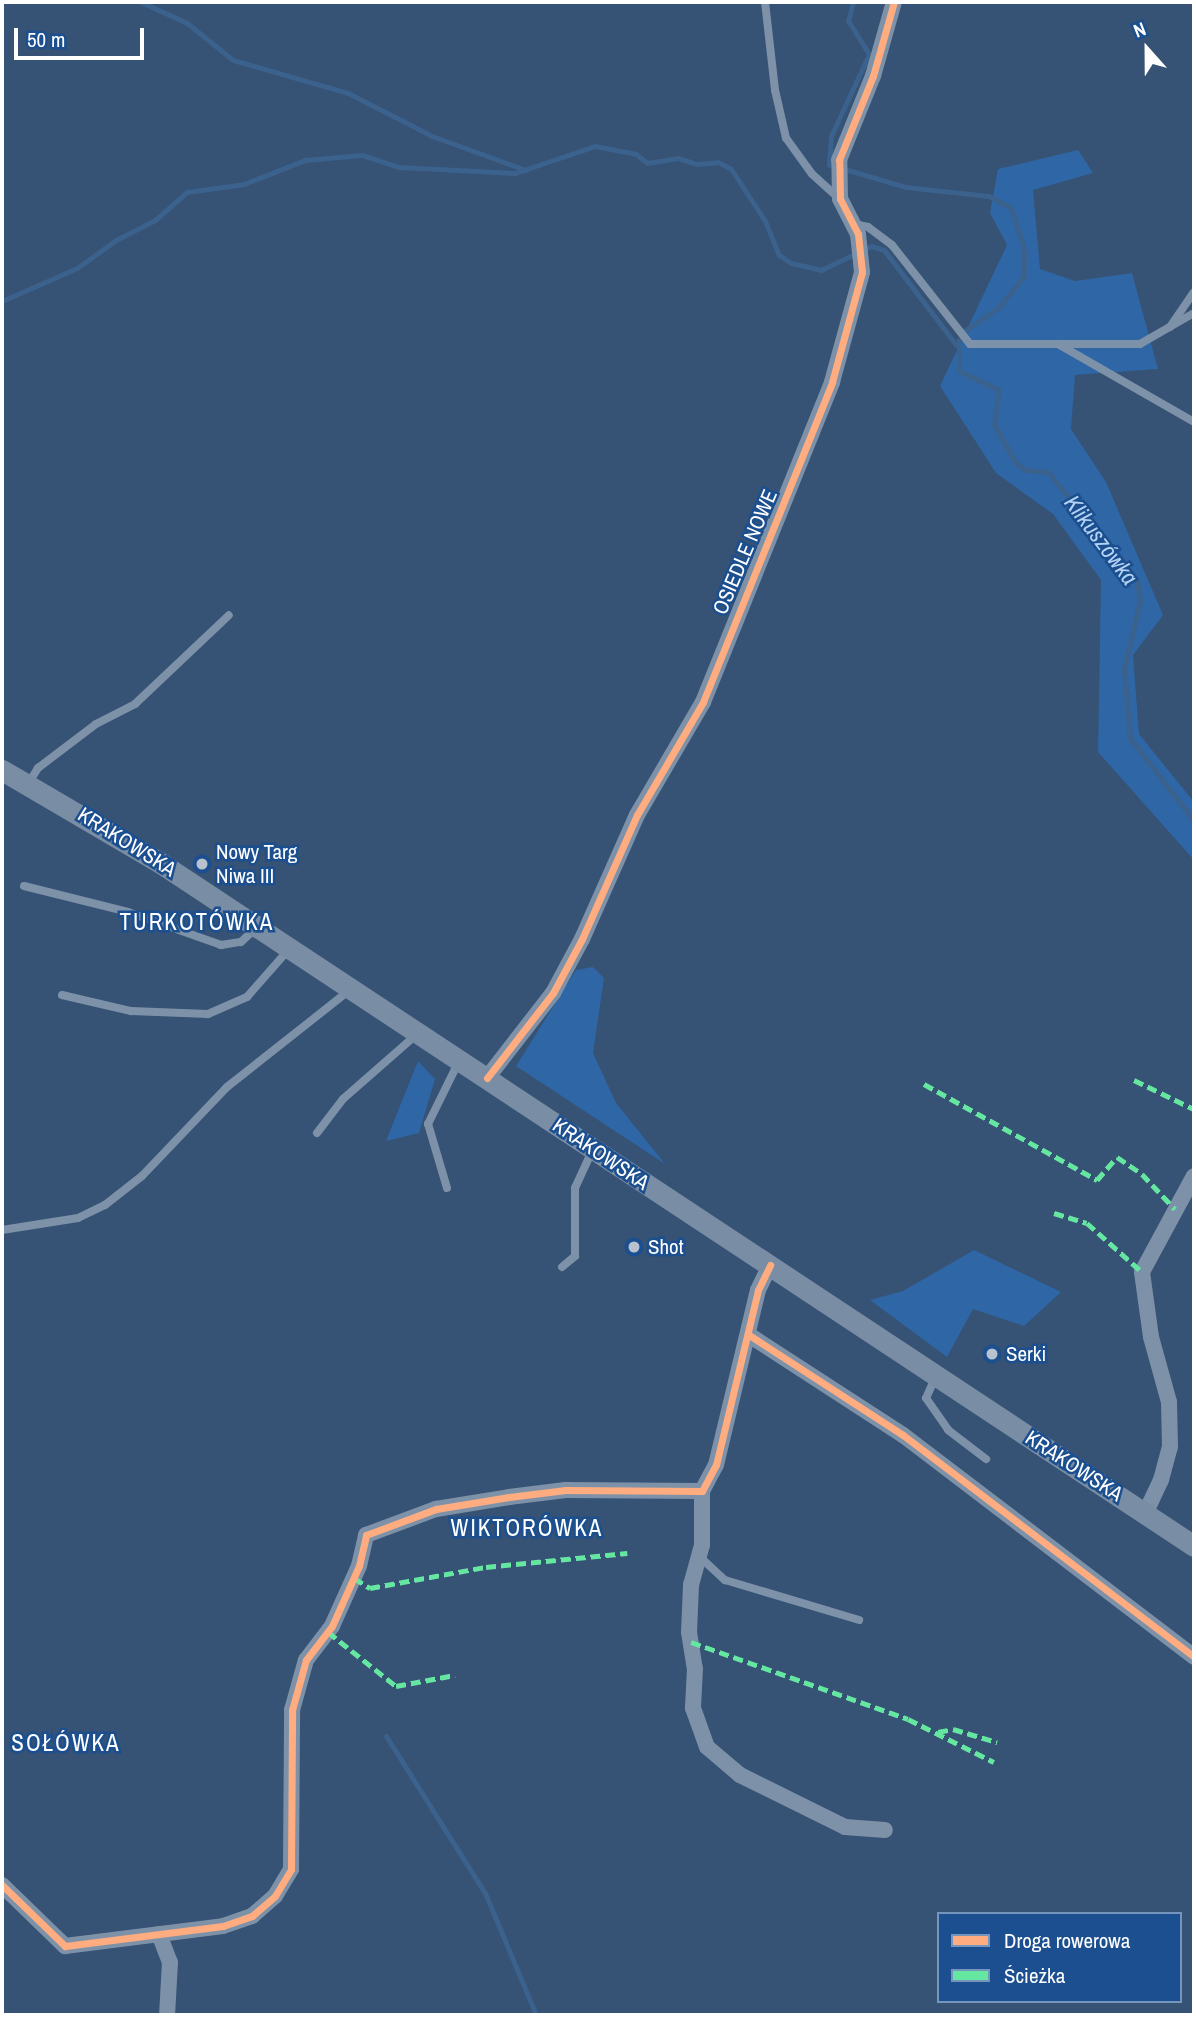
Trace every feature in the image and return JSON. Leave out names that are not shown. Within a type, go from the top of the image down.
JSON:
[{"type":"main road","name":"KRAKOWSKA","points":[[2,769],[94,821],[257,926],[1194,1546]]},
{"type":"street","name":"OSIEDLE NOWE","points":[[487,1078],[553,993],[582,939],[637,815],[703,702],[832,382],[861,289],[862,249],[854,224],[840,199],[839,160],[873,76],[894,2]]},
{"type":"street","points":[[1146,1514],[1161,1480],[1170,1447],[1169,1402],[1151,1337],[1142,1272],[1194,1176]]},
{"type":"street","points":[[770,1265],[758,1290],[716,1465],[702,1491],[700,1557],[691,1586],[690,1632],[695,1668],[693,1708],[707,1747],[740,1776],[845,1827],[885,1830]]},
{"type":"street","points":[[749,1335],[903,1435],[1194,1657]]},
{"type":"street","points":[[2,1885],[65,1946],[223,1926],[252,1916],[275,1896],[291,1869],[292,1710],[306,1660],[332,1626],[359,1566],[366,1535],[436,1509],[532,1494],[566,1490],[702,1491]]},
{"type":"street","points":[[159,1934],[170,1962],[167,2015]]},
{"type":"lane","points":[[765,2],[775,90],[786,138],[812,174],[840,199]]},
{"type":"lane","points":[[854,224],[869,227],[892,245],[970,344],[1140,344],[1167,332],[1194,313]]},
{"type":"lane","points":[[1167,332],[1194,292]]},
{"type":"lane","points":[[1058,344],[1194,422]]},
{"type":"lane","points":[[28,784],[48,761],[96,724],[135,704],[229,615]]},
{"type":"lane","points":[[24,886],[128,912],[222,944],[241,942],[257,926]]},
{"type":"lane","points":[[62,995],[131,1011],[208,1014],[247,997],[290,948]]},
{"type":"lane","points":[[2,1230],[78,1218],[105,1205],[142,1176],[228,1087],[351,989]]},
{"type":"lane","points":[[317,1133],[343,1099],[419,1033]]},
{"type":"lane","points":[[447,1188],[428,1124],[459,1060]]},
{"type":"lane","points":[[562,1267],[575,1255],[575,1188],[594,1149]]},
{"type":"lane","points":[[936,1375],[926,1398],[948,1430],[986,1459]]},
{"type":"lane","points":[[700,1557],[724,1580],[859,1620]]},
{"type":"shaded area","points":[[1078,150],[1093,173],[1033,190],[1040,269],[1075,281],[1132,273],[1158,369],[1075,375],[1071,429],[1106,482],[1163,615],[1133,655],[1139,734],[1194,802],[1194,860],[1098,752],[1101,580],[1053,514],[996,473],[940,386],[1007,245],[990,213],[998,169]]},
{"type":"shaded area","points":[[593,967],[604,978],[593,1053],[616,1103],[665,1164],[516,1066],[576,970]]},
{"type":"shaded area","points":[[418,1061],[435,1079],[419,1133],[386,1141]]},
{"type":"shaded area","points":[[974,1250],[1061,1292],[1024,1326],[973,1309],[947,1357],[870,1300],[903,1291]]},
{"type":"waterway","points":[[141,2],[187,23],[233,60],[348,93],[432,136],[526,170]]},
{"type":"waterway","name":"Klikuszówka","points":[[829,165],[831,136],[869,54],[848,21],[853,2]]},
{"type":"waterway","points":[[2,301],[77,268],[116,240],[155,220],[187,192],[244,184],[305,160],[362,155],[400,167],[515,173],[595,146],[636,154],[647,163],[678,158],[697,164],[718,162],[731,169],[765,221],[779,255],[791,263],[821,270],[871,246],[884,250],[956,345]]},
{"type":"waterway","name":"Klikuszówka","points":[[848,170],[906,187],[989,196],[1011,208],[1024,248],[1024,276],[998,308],[964,331]]},
{"type":"waterway","name":"Klikuszówka","points":[[959,340],[959,371],[999,390],[994,424],[1015,462],[1025,470],[1048,472],[1137,581],[1140,601],[1124,668],[1130,738],[1194,821]]},
{"type":"waterway","points":[[386,1736],[485,1893],[536,2015]]},
{"type":"marked path","points":[[1134,1080],[1194,1109]]},
{"type":"marked path","points":[[924,1084],[1097,1180],[1117,1157],[1142,1174],[1175,1209]]},
{"type":"marked path","points":[[1054,1213],[1087,1223],[1142,1272]]},
{"type":"marked path","points":[[354,1578],[370,1588],[486,1567],[627,1553]]},
{"type":"marked path","points":[[328,1632],[396,1686],[455,1675]]},
{"type":"marked path","points":[[691,1642],[908,1719],[994,1762]]},
{"type":"marked path","points":[[938,1732],[953,1729],[997,1742]]},
{"type":"cycle path","points":[[487,1078],[553,993],[582,939],[637,815],[703,702],[832,382],[862,272],[858,234],[840,199],[839,160],[873,76],[894,2]]},
{"type":"cycle path","points":[[2,1885],[65,1946],[223,1926],[252,1916],[275,1896],[291,1869],[292,1710],[306,1660],[332,1626],[359,1566],[366,1535],[436,1509],[509,1497],[566,1490],[702,1491],[716,1465],[758,1290],[770,1265]]},
{"type":"cycle path","points":[[749,1335],[903,1435],[1194,1657]]},
{"type":"place","name":"Nowy Targ Niwa III","points":[[202,864]]},
{"type":"place","name":"Shot","points":[[634,1247]]},
{"type":"place","name":"Serki","points":[[992,1354]]},
{"type":"district","name":"TURKOTÓWKA","points":[[197,922]]},
{"type":"district","name":"WIKTORÓWKA","points":[[527,1528]]},
{"type":"district","name":"SOŁÓWKA","points":[[66,1743]]}]
